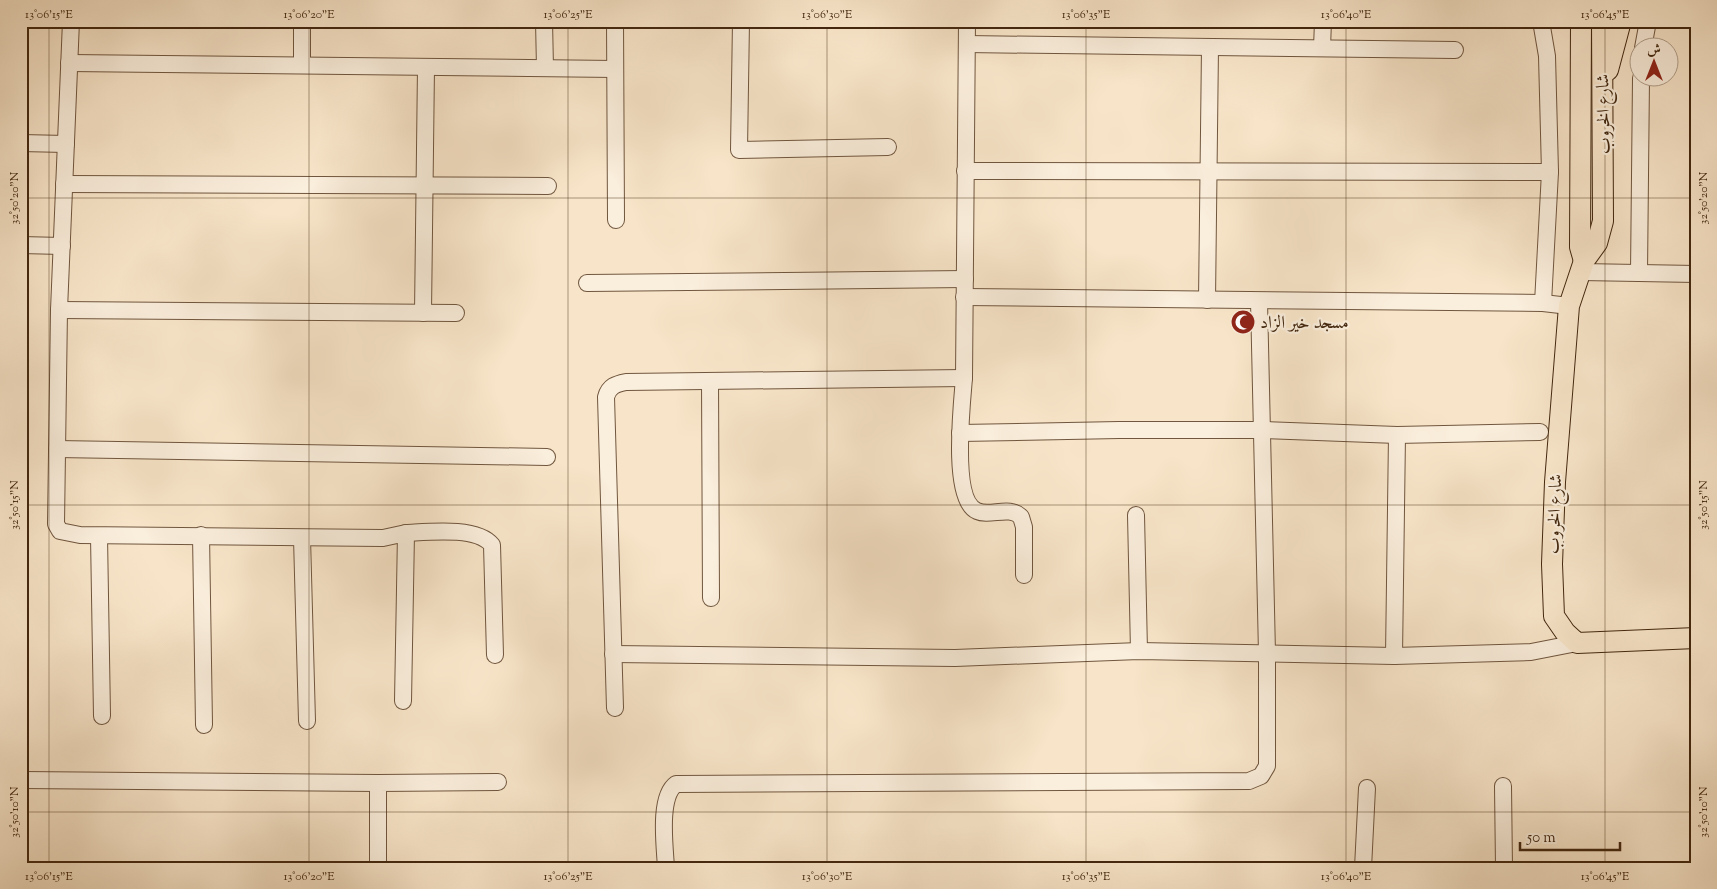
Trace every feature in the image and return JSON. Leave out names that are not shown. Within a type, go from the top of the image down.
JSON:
[{"type":"main road","points":[[1569,21],[1581,56]]},
{"type":"main road","name":"شارع الخروب","points":[[1581,21],[1580,247],[1583,266]]},
{"type":"main road","name":"شارع الخروب","points":[[1577,643],[1565,632],[1554,616],[1552,564],[1555,482],[1569,306],[1583,266],[1597,243],[1603,220],[1602,21]]},
{"type":"main road","points":[[1602,86],[1621,21]]},
{"type":"main road","points":[[1577,643],[1696,638]]},
{"type":"street","points":[[71,21],[59,310],[56,524],[60,531],[68,534],[99,536],[201,535],[302,538],[382,538],[445,531],[478,536],[492,544],[495,655]]},
{"type":"street","points":[[302,21],[302,66]]},
{"type":"street","points":[[544,21],[545,68]]},
{"type":"street","points":[[615,21],[616,220]]},
{"type":"street","points":[[741,21],[739,150],[888,147]]},
{"type":"street","points":[[967,21],[964,378],[960,433],[965,498],[968,505],[980,512],[1013,512],[1021,517],[1024,527],[1024,575]]},
{"type":"street","points":[[1322,48],[1323,21]]},
{"type":"street","points":[[1541,21],[1547,56],[1550,172],[1543,303]]},
{"type":"street","points":[[1645,38],[1648,21]]},
{"type":"street","points":[[967,44],[1455,50]]},
{"type":"street","points":[[1207,300],[1210,47]]},
{"type":"street","points":[[69,63],[615,70]]},
{"type":"street","points":[[423,313],[426,67]]},
{"type":"street","points":[[1639,273],[1641,88]]},
{"type":"street","points":[[21,143],[66,144]]},
{"type":"street","points":[[966,171],[1550,172]]},
{"type":"street","points":[[64,184],[424,187],[548,186]]},
{"type":"street","points":[[21,245],[62,246]]},
{"type":"street","points":[[1583,266],[1639,273],[1696,274]]},
{"type":"street","points":[[587,283],[964,279]]},
{"type":"street","points":[[964,298],[1543,303],[1569,306]]},
{"type":"street","points":[[666,868],[665,806],[670,788],[676,784],[1249,781],[1256,779],[1264,772],[1267,766],[1267,653],[1264,430],[1259,301]]},
{"type":"street","points":[[59,310],[456,313]]},
{"type":"street","points":[[615,708],[608,391],[613,385],[626,382],[964,378]]},
{"type":"street","points":[[710,381],[711,598]]},
{"type":"street","points":[[960,433],[1264,430],[1397,435],[1540,432]]},
{"type":"street","points":[[1394,656],[1397,435]]},
{"type":"street","points":[[57,449],[547,457]]},
{"type":"street","points":[[1136,515],[1140,651]]},
{"type":"street","points":[[404,701],[406,534]]},
{"type":"street","points":[[201,535],[204,724]]},
{"type":"street","points":[[99,536],[102,716]]},
{"type":"street","points":[[302,538],[308,721]]},
{"type":"street","points":[[613,654],[955,658],[1140,651],[1394,656],[1531,652],[1577,643]]},
{"type":"street","points":[[21,780],[378,783],[498,782]]},
{"type":"street","points":[[378,783],[378,868]]},
{"type":"street","points":[[1503,786],[1504,868]]},
{"type":"street","points":[[1363,868],[1366,788]]},
{"type":"place","name":"مسجد خير الزاد","points":[[1243,322]]}]
